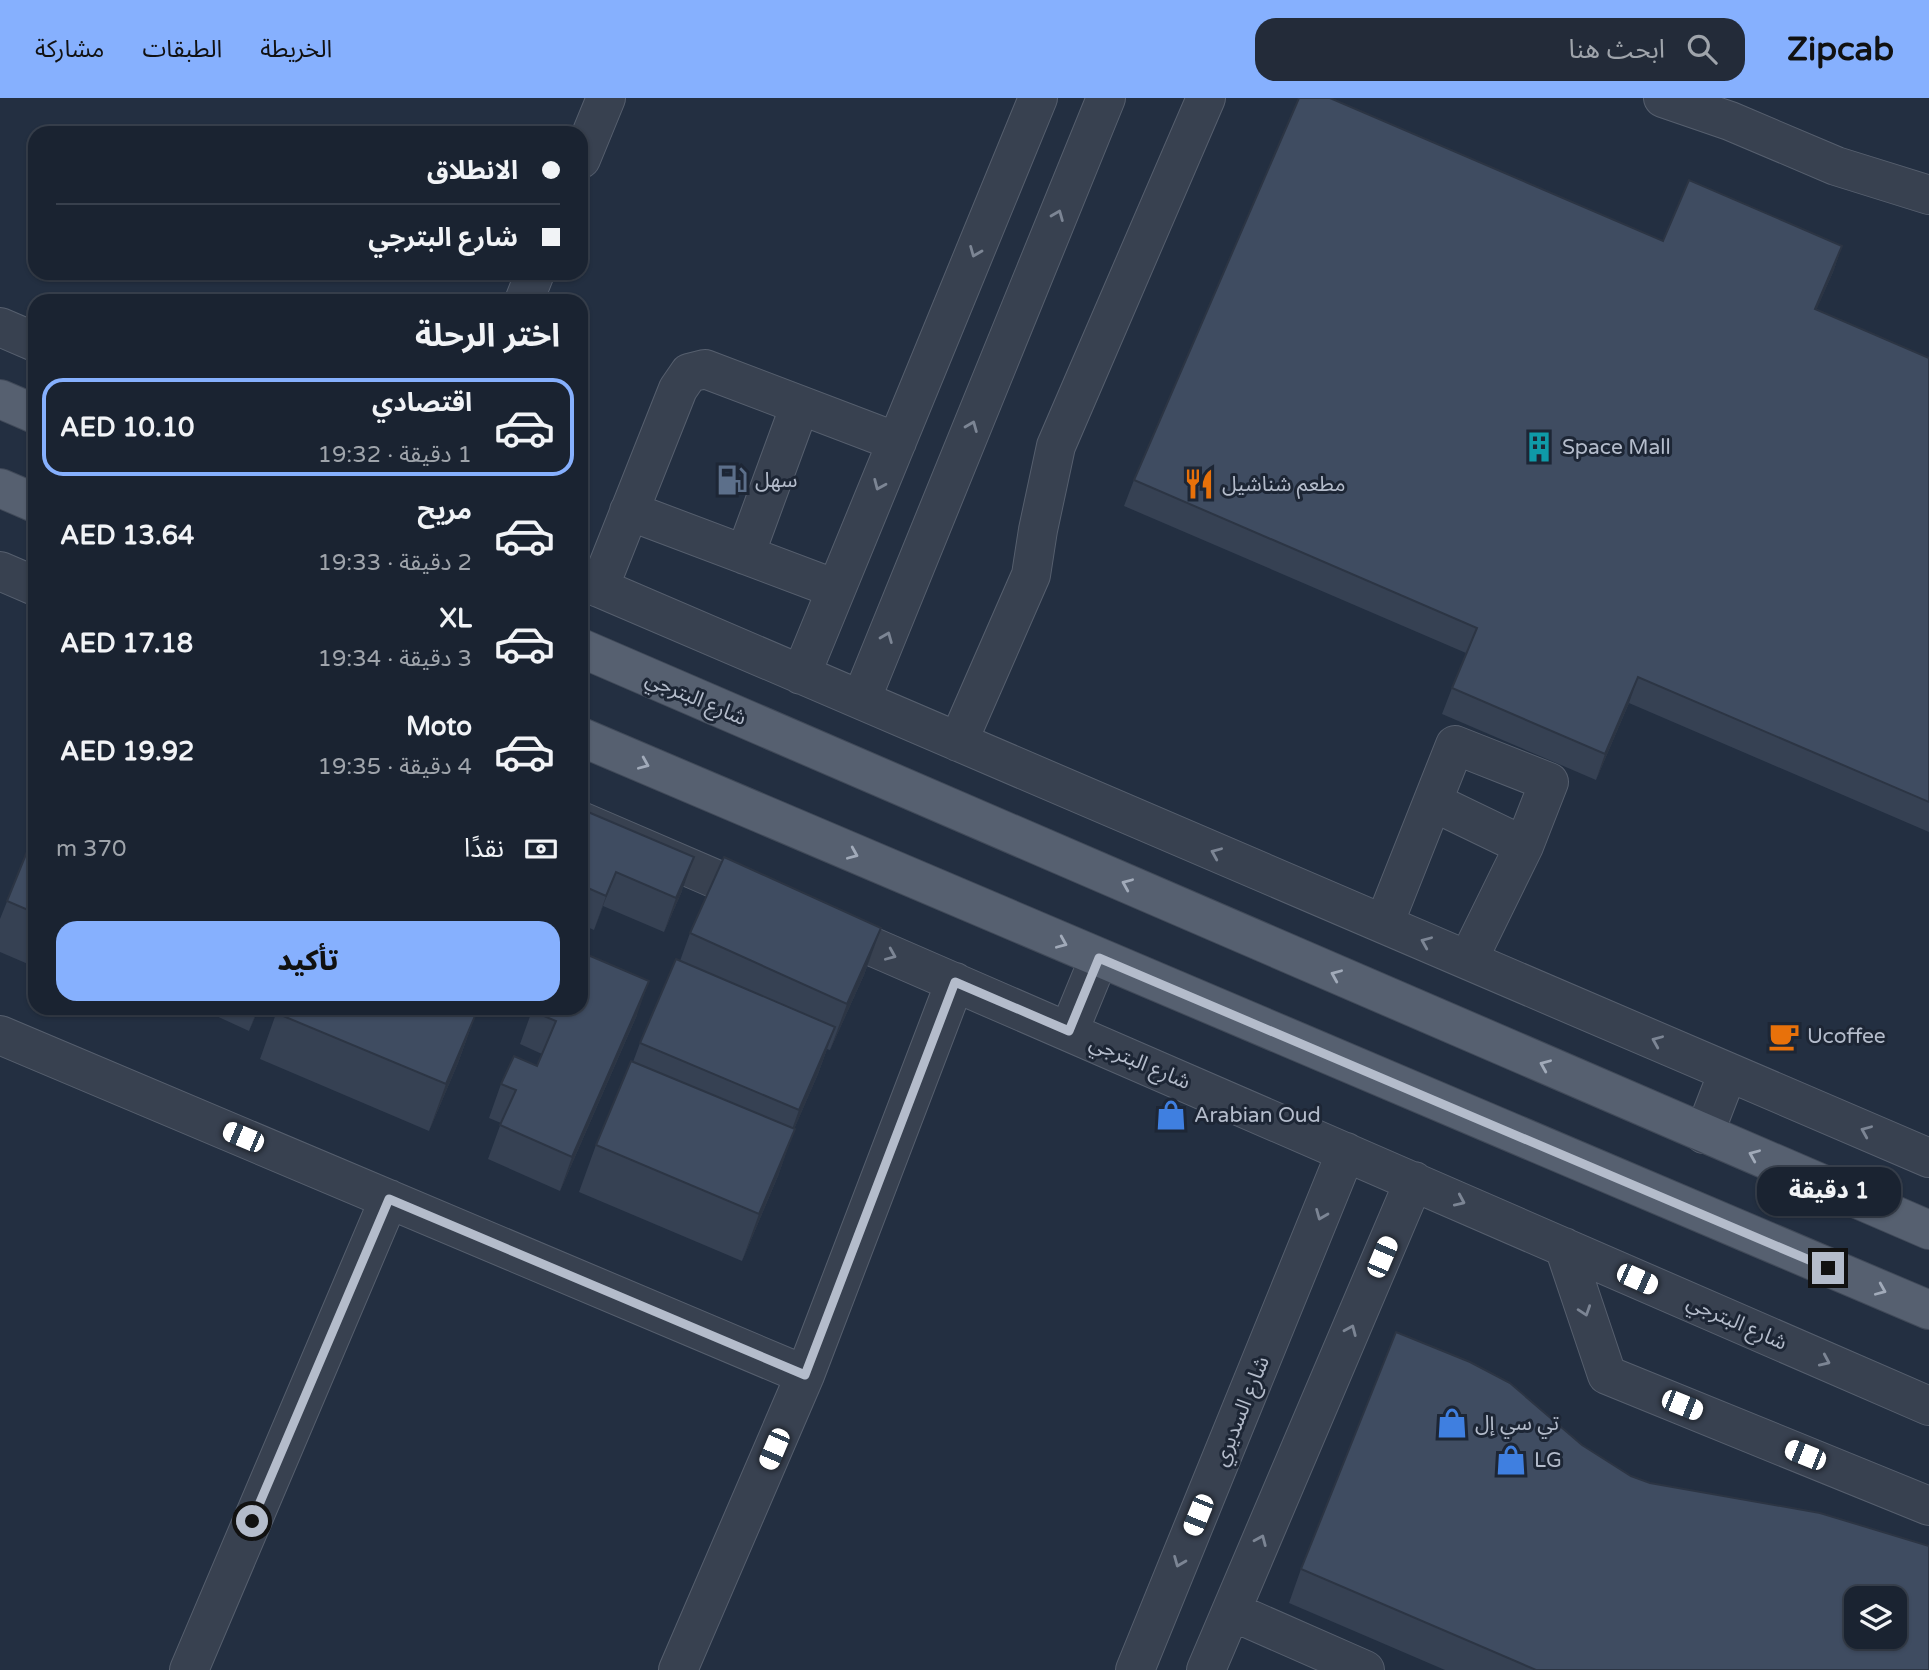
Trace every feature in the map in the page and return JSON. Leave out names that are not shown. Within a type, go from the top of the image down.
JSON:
[{"type":"main road","points":[[0,399],[28,411]]},
{"type":"main road","points":[[0,488],[28,500]]},
{"type":"main road","name":"شارع البترجي","points":[[588,651],[1929,1230]]},
{"type":"main road","points":[[588,740],[1929,1310]]},
{"type":"street","points":[[801,675],[1038,98]]},
{"type":"street","points":[[861,700],[1106,98]]},
{"type":"street","points":[[958,742],[1031,575],[1056,446],[1206,98]]},
{"type":"street","points":[[1663,98],[1730,121],[1836,166],[1929,195]]},
{"type":"street","points":[[588,139],[602,99]]},
{"type":"street","points":[[0,327],[28,339]]},
{"type":"street","points":[[897,442],[705,369],[689,373],[678,389],[629,511],[590,584],[1929,1158]]},
{"type":"street","points":[[745,555],[800,405]]},
{"type":"street","points":[[629,511],[836,589]]},
{"type":"street","points":[[0,571],[28,583]]},
{"type":"street","points":[[1384,924],[1455,745],[1549,782],[1524,846],[1468,960]]},
{"type":"street","points":[[1433,802],[1524,846]]},
{"type":"street","name":"شارع البترجي","points":[[588,824],[1929,1406]]},
{"type":"street","points":[[1069,1031],[1099,958]]},
{"type":"street","points":[[678,1670],[805,1375],[955,982]]},
{"type":"street","points":[[0,1035],[805,1375]]},
{"type":"street","points":[[1704,1134],[1728,1072]]},
{"type":"street","name":"شارع السديري","points":[[1135,1670],[1346,1152]]},
{"type":"street","points":[[1206,1670],[1414,1181]]},
{"type":"street","points":[[189,1670],[389,1199]]},
{"type":"street","points":[[1564,1247],[1607,1374],[1929,1506]]},
{"type":"street","points":[[1231,1611],[1365,1670]]},
{"type":"building","name":"Space Mall","points":[[1299,98],[1330,98],[1663,241],[1689,180],[1842,246],[1815,309],[1929,358],[1929,802],[1638,677],[1605,754],[1452,688],[1477,628],[1134,480]]},
{"type":"building","points":[[588,812],[694,857],[676,898],[616,872],[606,896],[588,888]]},
{"type":"building","points":[[28,849],[28,910],[7,901]]},
{"type":"building","points":[[724,857],[881,928],[847,1004],[690,933]]},
{"type":"building","points":[[588,955],[649,981],[572,1157],[500,1125],[516,1090],[501,1084],[514,1056],[537,1066],[556,1021],[542,1015],[588,1015]]},
{"type":"building","points":[[676,959],[835,1027],[799,1110],[640,1043]]},
{"type":"building","points":[[281,1015],[475,1016],[446,1084]]},
{"type":"building","points":[[631,1061],[795,1129],[759,1214],[596,1145]]},
{"type":"building","points":[[1396,1332],[1470,1362],[1510,1383],[1582,1445],[1631,1476],[1650,1483],[1820,1513],[1929,1546],[1929,1670],[1536,1670],[1301,1569]]},
{"type":"place","name":"Space Mall","points":[[1539,447]]},
{"type":"place","name":"سهل","points":[[732,480]]},
{"type":"place","name":"مطعم شناشيل","points":[[1199,484]]},
{"type":"place","name":"Ucoffee","points":[[1784,1036]]},
{"type":"place","name":"Arabian Oud","points":[[1171,1115]]},
{"type":"place","name":"تي سي إل","points":[[1452,1423]]},
{"type":"place","name":"LG","points":[[1511,1460]]},
{"type":"route","points":[[252,1521],[389,1199],[805,1375],[955,982],[1069,1031],[1099,958],[1828,1268]]}]
